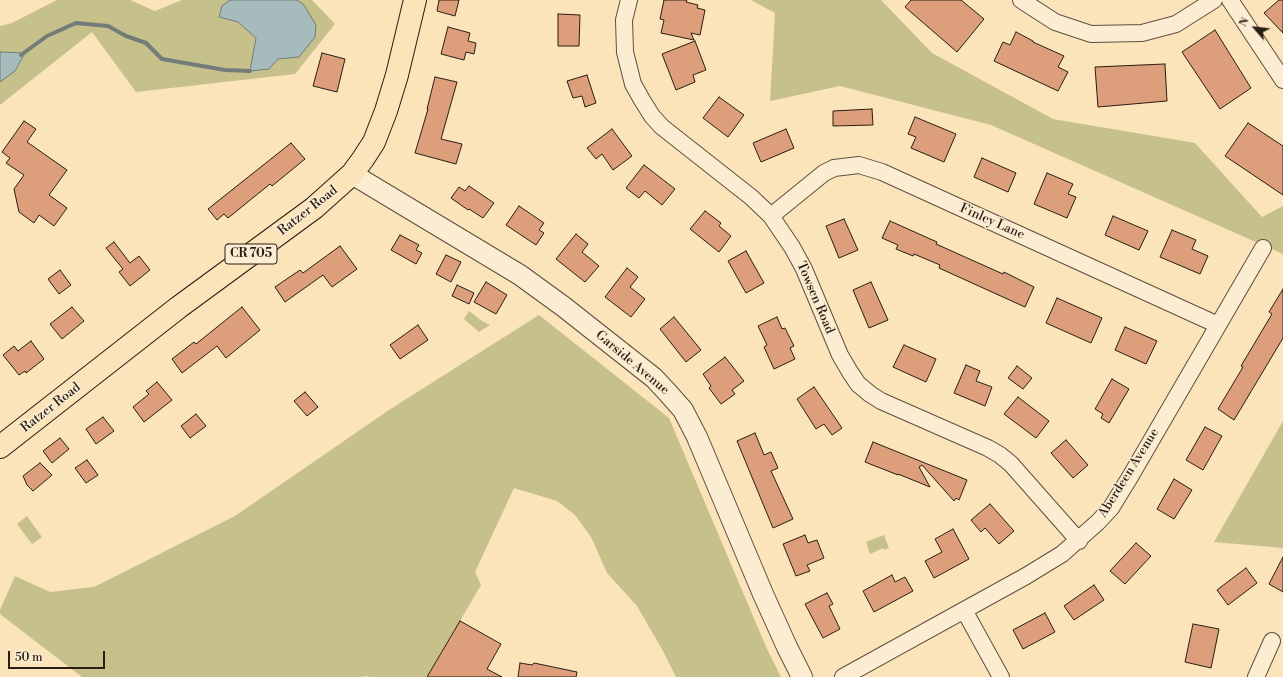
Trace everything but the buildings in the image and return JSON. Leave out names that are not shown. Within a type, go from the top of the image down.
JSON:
[{"type":"main road","name":"Ratzer Road","points":[[0,447],[179,307],[314,208],[352,174],[374,142],[386,111],[397,76],[414,0]]},
{"type":"street","name":"Towsen Road","points":[[629,0],[624,20],[624,36],[628,68],[633,84],[652,116],[662,127],[751,197],[771,216],[792,247],[804,269],[815,299],[840,355],[858,384],[881,401],[988,448],[1000,455],[1011,464],[1079,541]]},
{"type":"street","points":[[1021,0],[1055,22],[1091,34],[1142,33],[1176,24],[1214,0]]},
{"type":"street","points":[[1230,0],[1283,80]]},
{"type":"street","name":"Finley Lane","points":[[771,216],[824,173],[834,168],[859,165],[882,172],[1218,325]]},
{"type":"street","name":"Garside Avenue","points":[[352,174],[520,275],[564,307],[648,373],[668,393],[683,410],[697,437],[763,594],[802,677]]},
{"type":"street","name":"Aberdeen Avenue","points":[[842,677],[1026,576],[1062,554],[1079,541],[1098,522],[1111,508],[1263,248]]},
{"type":"street","points":[[964,610],[1001,677]]},
{"type":"street","points":[[1256,677],[1272,641]]},
{"type":"shaded area","points":[[57,0],[130,0],[155,11],[182,0],[312,0],[335,24],[295,74],[136,92],[92,32],[0,105],[0,26],[12,23]]},
{"type":"shaded area","points":[[230,0],[297,0],[304,5],[316,25],[315,37],[299,57],[278,59],[269,69],[250,71],[256,38],[238,22],[219,17],[222,6]]},
{"type":"shaded area","points":[[751,0],[881,0],[932,53],[1053,119],[1195,143],[1262,217],[1283,206],[1283,254],[991,125],[840,86],[770,101],[775,13]]},
{"type":"shaded area","points":[[0,52],[25,53],[15,71],[0,82]]},
{"type":"shaded area","points":[[469,311],[490,325],[479,332],[464,319]]},
{"type":"shaded area","points":[[539,315],[669,418],[767,649],[781,677],[676,677],[637,606],[607,573],[591,537],[575,515],[557,501],[514,488],[475,572],[481,585],[427,677],[82,677],[0,614],[0,610],[15,576],[50,592],[94,587],[235,516],[389,410]]},
{"type":"shaded area","points":[[1283,421],[1283,548],[1214,542]]},
{"type":"shaded area","points":[[27,516],[42,537],[32,544],[17,524]]},
{"type":"shaded area","points":[[884,535],[889,548],[884,550],[883,548],[870,554],[866,542]]},
{"type":"waterway","points":[[21,55],[47,36],[76,23],[108,26],[126,36],[146,43],[162,59],[225,70],[250,71]]}]
